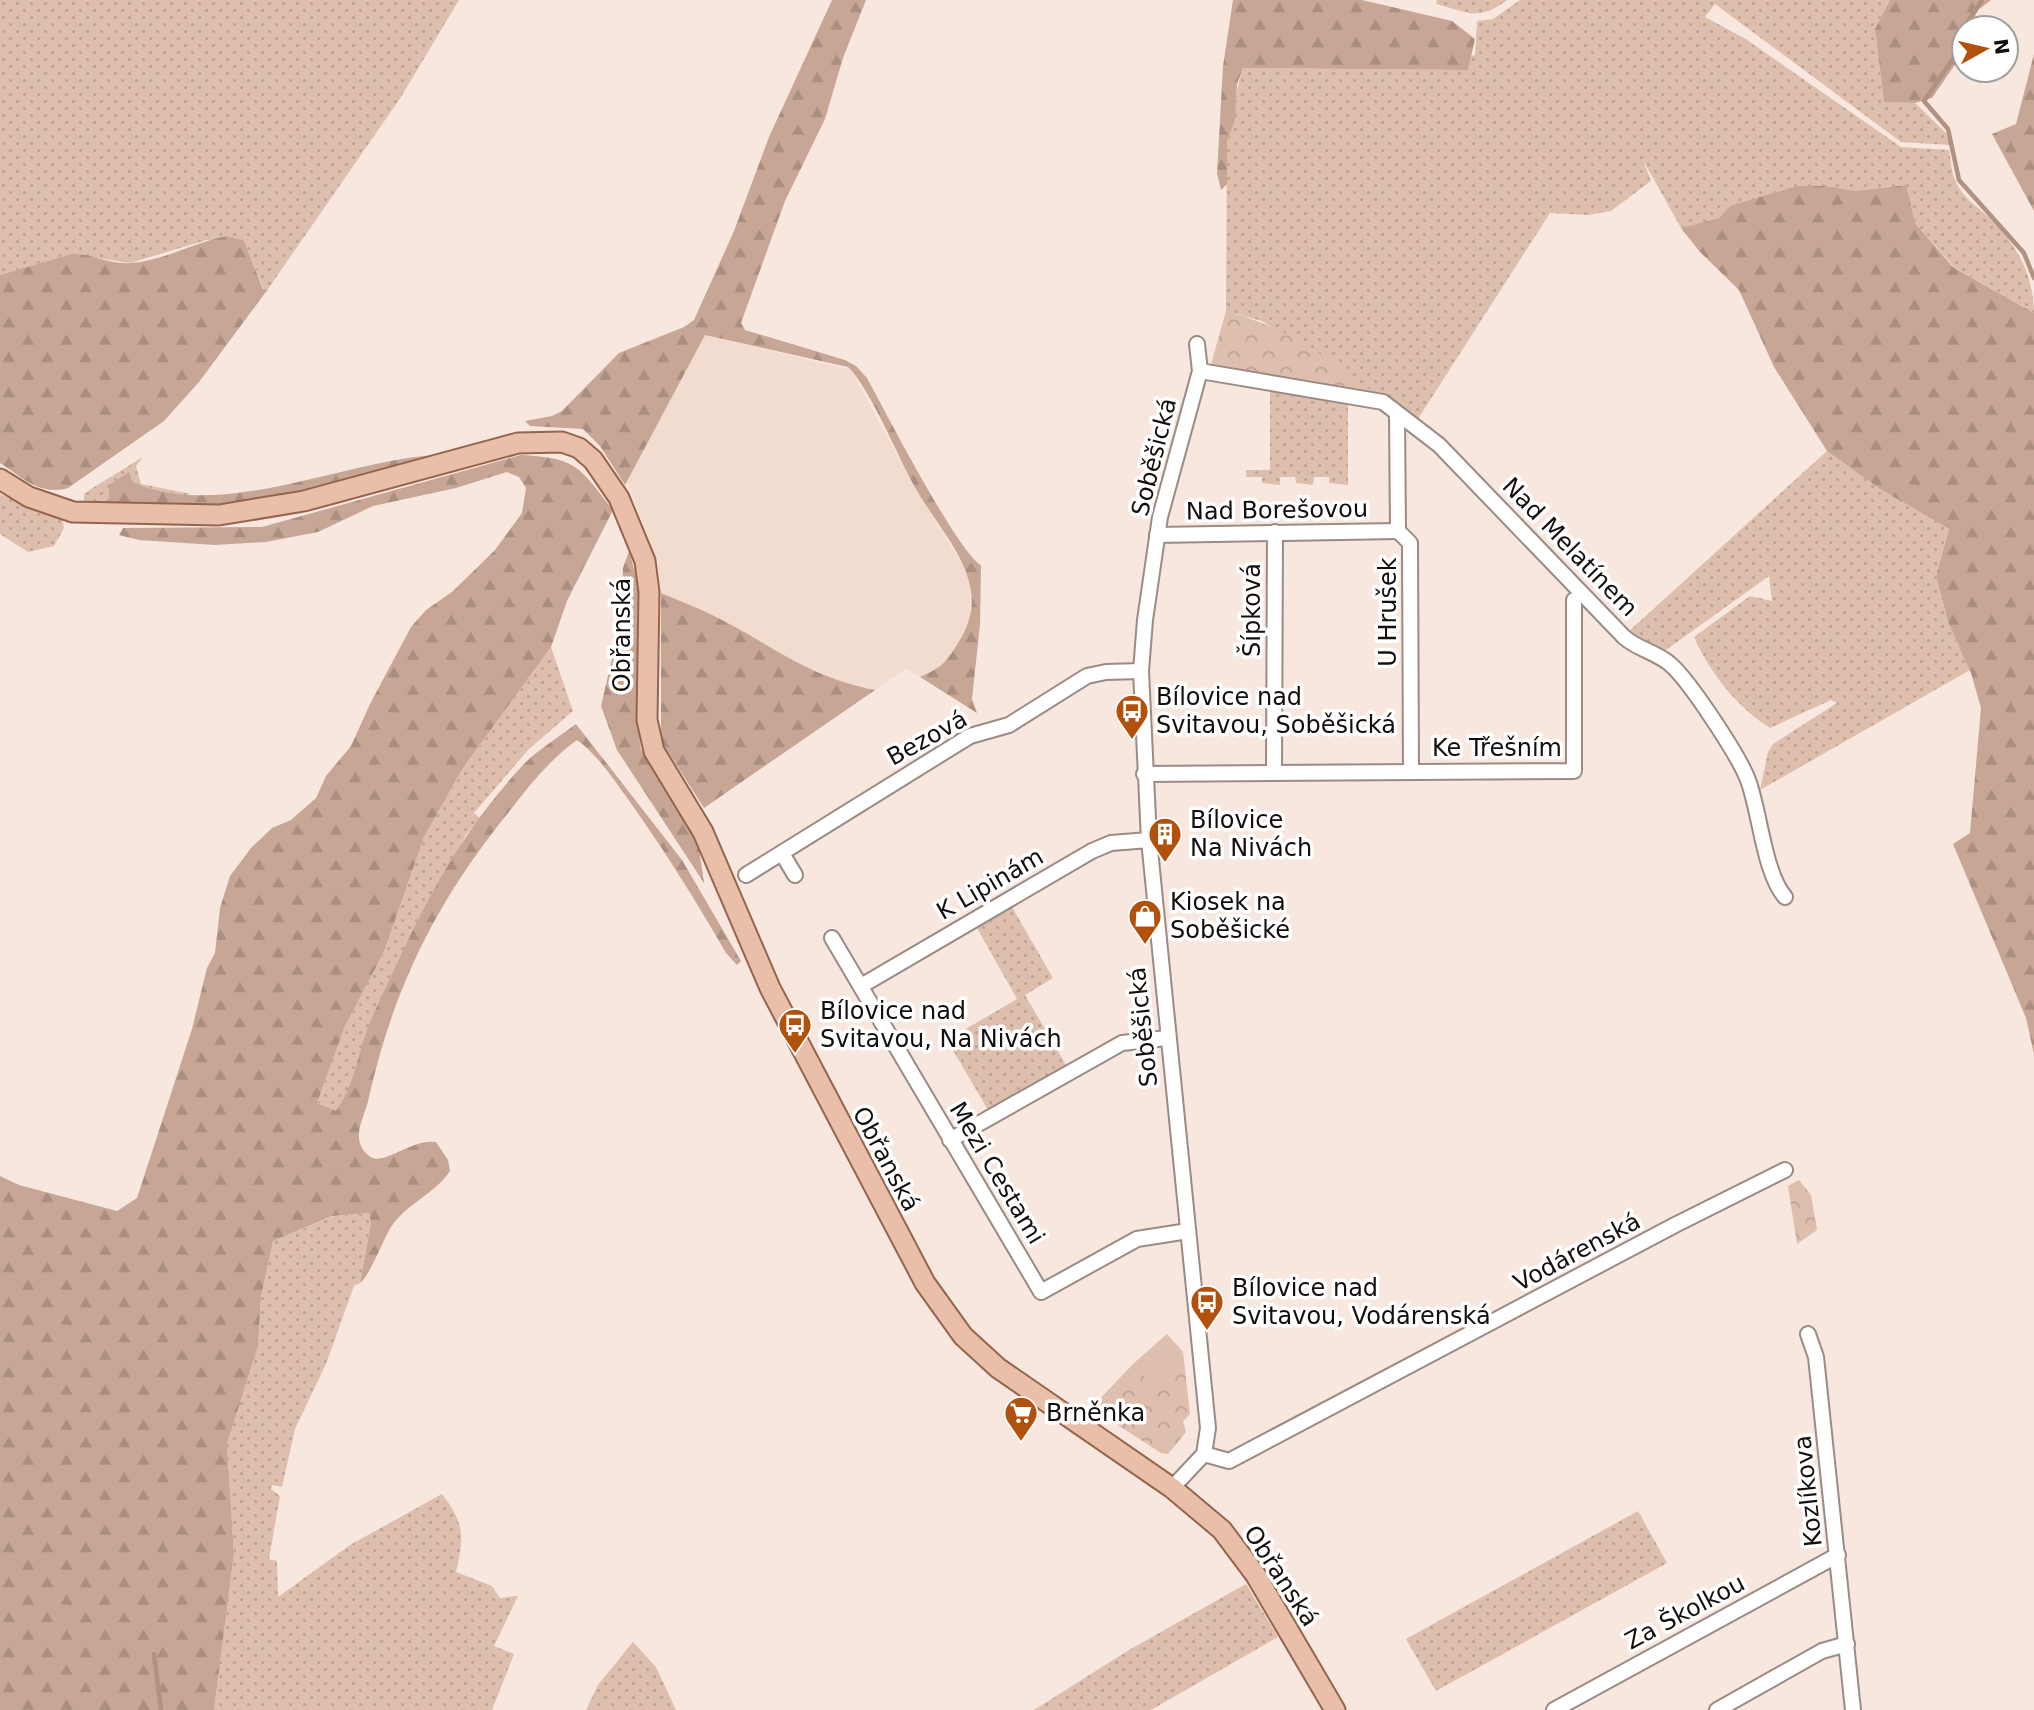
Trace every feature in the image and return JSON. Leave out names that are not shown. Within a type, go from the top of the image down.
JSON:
[{"type":"main road","name":"Obřanská","points":[[0,479],[29,497],[73,512],[219,515],[304,501],[488,449],[552,441],[571,445],[586,453],[599,467],[619,498],[640,544],[648,573],[647,720],[654,751],[703,832],[761,969],[910,1256],[939,1304],[974,1348],[1022,1387],[1172,1488],[1211,1519],[1241,1554],[1335,1710]]},
{"type":"street","name":"Soběšická","points":[[1197,344],[1200,371],[1157,534],[1144,620],[1141,671],[1149,839],[1206,1406],[1208,1435],[1204,1454]]},
{"type":"street","name":"Nad Melatínem","points":[[1200,371],[1383,402],[1439,445],[1623,637],[1661,657],[1680,674],[1738,756],[1753,793],[1774,881],[1785,897]]},
{"type":"street","name":"U Hrušek","points":[[1397,415],[1398,531],[1410,543],[1411,772]]},
{"type":"street","name":"Nad Borešovou","points":[[1157,534],[1398,531]]},
{"type":"street","name":"Šípková","points":[[1274,772],[1275,532]]},
{"type":"street","name":"Ke Třešním","points":[[1144,774],[1574,771],[1574,600]]},
{"type":"street","points":[[1574,619],[1592,618]]},
{"type":"street","name":"Bezová","points":[[746,875],[783,855],[798,841],[970,736],[1009,726],[1079,680],[1106,672],[1141,671]]},
{"type":"street","name":"K Lipinám","points":[[861,986],[1092,851],[1111,843],[1149,839]]},
{"type":"street","points":[[783,855],[795,875]]},
{"type":"street","name":"Mezi Cestami","points":[[832,938],[1041,1292],[1137,1239],[1188,1231]]},
{"type":"street","points":[[950,1140],[1122,1043],[1167,1038]]},
{"type":"street","name":"Vodárenská","points":[[1204,1454],[1229,1461],[1675,1224],[1785,1170]]},
{"type":"street","name":"Kozlíkova","points":[[1808,1334],[1816,1357],[1853,1710]]},
{"type":"street","points":[[1172,1488],[1204,1454]]},
{"type":"street","name":"Za Školkou","points":[[1555,1710],[1838,1555]]},
{"type":"street","points":[[1717,1710],[1822,1651],[1847,1644]]},
{"type":"shaded area","points":[[705,335],[851,370],[911,481],[970,577],[970,622],[943,667],[920,677],[906,669],[875,690],[843,684],[801,667],[712,615],[661,593],[658,563],[627,481]]},
{"type":"green space","points":[[0,0],[459,0],[401,97],[268,289],[264,290],[244,241],[207,240],[130,263],[71,254],[0,275]]},
{"type":"green space","points":[[832,0],[866,0],[843,58],[825,119],[785,201],[741,323],[745,330],[845,360],[856,366],[867,378],[939,509],[970,555],[981,565],[980,624],[972,699],[977,713],[920,677],[945,662],[961,638],[970,616],[971,595],[967,575],[947,536],[911,480],[865,389],[848,367],[705,335],[625,485],[600,446],[583,429],[530,426],[525,421],[552,416],[562,411],[619,353],[684,327],[694,320],[734,231],[769,137]]},
{"type":"green space","points":[[1233,0],[1362,0],[1452,21],[1475,39],[1468,70],[1243,68],[1237,84],[1235,119],[1227,142],[1227,184],[1221,190],[1217,173],[1223,66]]},
{"type":"green space","points":[[1437,0],[1507,0],[1488,11],[1473,13],[1436,4]]},
{"type":"green space","points":[[1520,0],[1890,0],[1875,29],[1884,102],[1915,103],[1946,133],[1950,145],[1901,142],[1715,4],[1705,17],[1744,38],[1901,147],[1949,150],[1953,175],[1959,187],[2005,235],[2020,258],[2030,284],[2034,313],[1954,267],[1915,223],[1905,185],[1855,191],[1827,186],[1730,206],[1719,218],[1681,228],[1643,160],[1651,181],[1611,211],[1588,215],[1550,213],[1416,422],[1262,321],[1226,311],[1227,142],[1243,68],[1468,70],[1471,56],[1475,55],[1477,21],[1493,19]]},
{"type":"green space","points":[[1890,0],[1991,0],[1976,14],[1950,14],[1950,72],[1932,98],[1915,103],[1884,102],[1875,29]]},
{"type":"green space","points":[[2034,54],[2034,211],[1992,134],[2016,124]]},
{"type":"green space","points":[[1906,185],[1915,223],[1953,267],[2034,313],[2034,1054],[2026,1018],[1953,844],[1970,833],[1981,708],[1971,673],[1948,622],[1936,576],[1949,529],[1880,489],[1827,451],[1774,367],[1739,290],[1700,252],[1681,228],[1719,218],[1730,206],[1797,186],[1827,186],[1855,191]]},
{"type":"green space","points":[[227,236],[244,241],[263,289],[268,289],[199,382],[164,421],[68,488],[40,488],[0,463],[0,275],[71,254],[123,263],[143,262]]},
{"type":"green space","points":[[1226,311],[1290,336],[1382,398],[1210,368]]},
{"type":"green space","points":[[1270,389],[1348,400],[1348,485],[1329,483],[1329,477],[1314,477],[1313,485],[1296,483],[1295,477],[1280,477],[1280,485],[1262,483],[1262,477],[1246,477],[1246,470],[1270,470]]},
{"type":"green space","points":[[1827,451],[1880,489],[1949,529],[1936,576],[1948,622],[1970,670],[1760,790],[1768,752],[1773,744],[1837,703],[1831,700],[1770,728],[1746,710],[1726,688],[1694,637],[1750,596],[1772,601],[1769,576],[1663,652],[1627,633]]},
{"type":"green space","points":[[436,455],[275,500],[219,507],[109,503],[109,485],[129,472],[133,482],[167,493],[204,495],[243,492],[400,459]]},
{"type":"green space","points":[[521,455],[555,459],[576,467],[613,510],[567,601],[551,647],[463,768],[424,837],[384,952],[345,1026],[317,1103],[336,1111],[343,1100],[367,1030],[404,949],[437,884],[476,822],[525,763],[576,724],[682,860],[741,961],[737,965],[726,953],[643,820],[592,753],[577,740],[557,756],[483,846],[439,912],[421,946],[391,1018],[360,1128],[362,1148],[374,1158],[389,1156],[416,1144],[436,1142],[448,1160],[450,1171],[391,1227],[368,1274],[360,1283],[371,1223],[369,1213],[332,1216],[273,1241],[261,1297],[258,1346],[227,1444],[234,1554],[214,1710],[0,1710],[0,1176],[19,1185],[117,1211],[137,1198],[192,1029],[207,968],[215,953],[220,908],[230,876],[251,848],[272,828],[291,820],[316,798],[326,776],[351,746],[411,627],[426,610],[452,592],[495,550],[522,513],[526,488],[519,477],[507,472],[456,488],[373,506],[318,532],[266,542],[215,545],[139,540],[119,535],[123,528],[262,527]]},
{"type":"green space","points":[[143,457],[136,466],[141,484],[191,494],[169,494],[133,482],[109,507],[84,501],[84,494]]},
{"type":"green space","points":[[0,494],[62,519],[64,528],[54,546],[28,552],[0,534]]},
{"type":"green space","points":[[629,551],[639,586],[636,710],[641,750],[673,797],[698,842],[704,883],[617,750],[601,706],[621,620],[623,568]]},
{"type":"green space","points":[[661,593],[732,625],[808,668],[875,690],[704,808],[661,741]]},
{"type":"green space","points":[[551,647],[573,711],[529,749],[474,813],[480,818],[466,835],[369,1026],[348,1094],[336,1112],[317,1103],[345,1026],[384,952],[424,837],[463,768]]},
{"type":"green space","points":[[1012,907],[1053,978],[1025,995],[1066,1065],[988,1110],[947,1040],[1017,999],[977,928]]},
{"type":"green space","points":[[1799,1180],[1811,1195],[1817,1230],[1797,1244],[1788,1186]]},
{"type":"green space","points":[[369,1213],[371,1223],[360,1283],[354,1286],[326,1364],[295,1429],[282,1487],[272,1485],[271,1489],[280,1496],[269,1559],[277,1561],[278,1597],[350,1545],[442,1494],[450,1504],[461,1531],[456,1572],[492,1586],[500,1598],[518,1596],[494,1646],[514,1654],[492,1710],[214,1710],[234,1554],[227,1444],[258,1346],[261,1297],[273,1241],[333,1216]]},
{"type":"green space","points":[[1167,1334],[1183,1352],[1150,1383],[1133,1364]]},
{"type":"green space","points":[[1183,1352],[1190,1414],[1183,1421],[1186,1432],[1168,1454],[1161,1453],[1096,1411],[1094,1405],[1133,1364],[1150,1383]]},
{"type":"green space","points":[[1638,1511],[1667,1563],[1436,1691],[1406,1639]]},
{"type":"green space","points":[[1246,1584],[1278,1637],[1151,1710],[1034,1710],[1129,1650]]},
{"type":"green space","points":[[633,1642],[656,1667],[676,1710],[586,1710],[598,1685]]},
{"type":"waterway","points":[[1982,0],[1961,32],[1960,49],[1924,101],[1948,129],[1959,180],[2024,253],[2034,278]]},
{"type":"waterway","points":[[154,1654],[161,1710]]},
{"type":"place","name":"Bílovice nad Svitavou, Soběšická","points":[[1132,741]]},
{"type":"place","name":"Bílovice Na Nivách","points":[[1165,864]]},
{"type":"place","name":"Kiosek na Soběšické","points":[[1145,946]]},
{"type":"place","name":"Bílovice nad Svitavou, Na Nivách","points":[[795,1055]]},
{"type":"place","name":"Bílovice nad Svitavou, Vodárenská","points":[[1207,1332]]},
{"type":"place","name":"Brněnka","points":[[1021,1443]]}]
